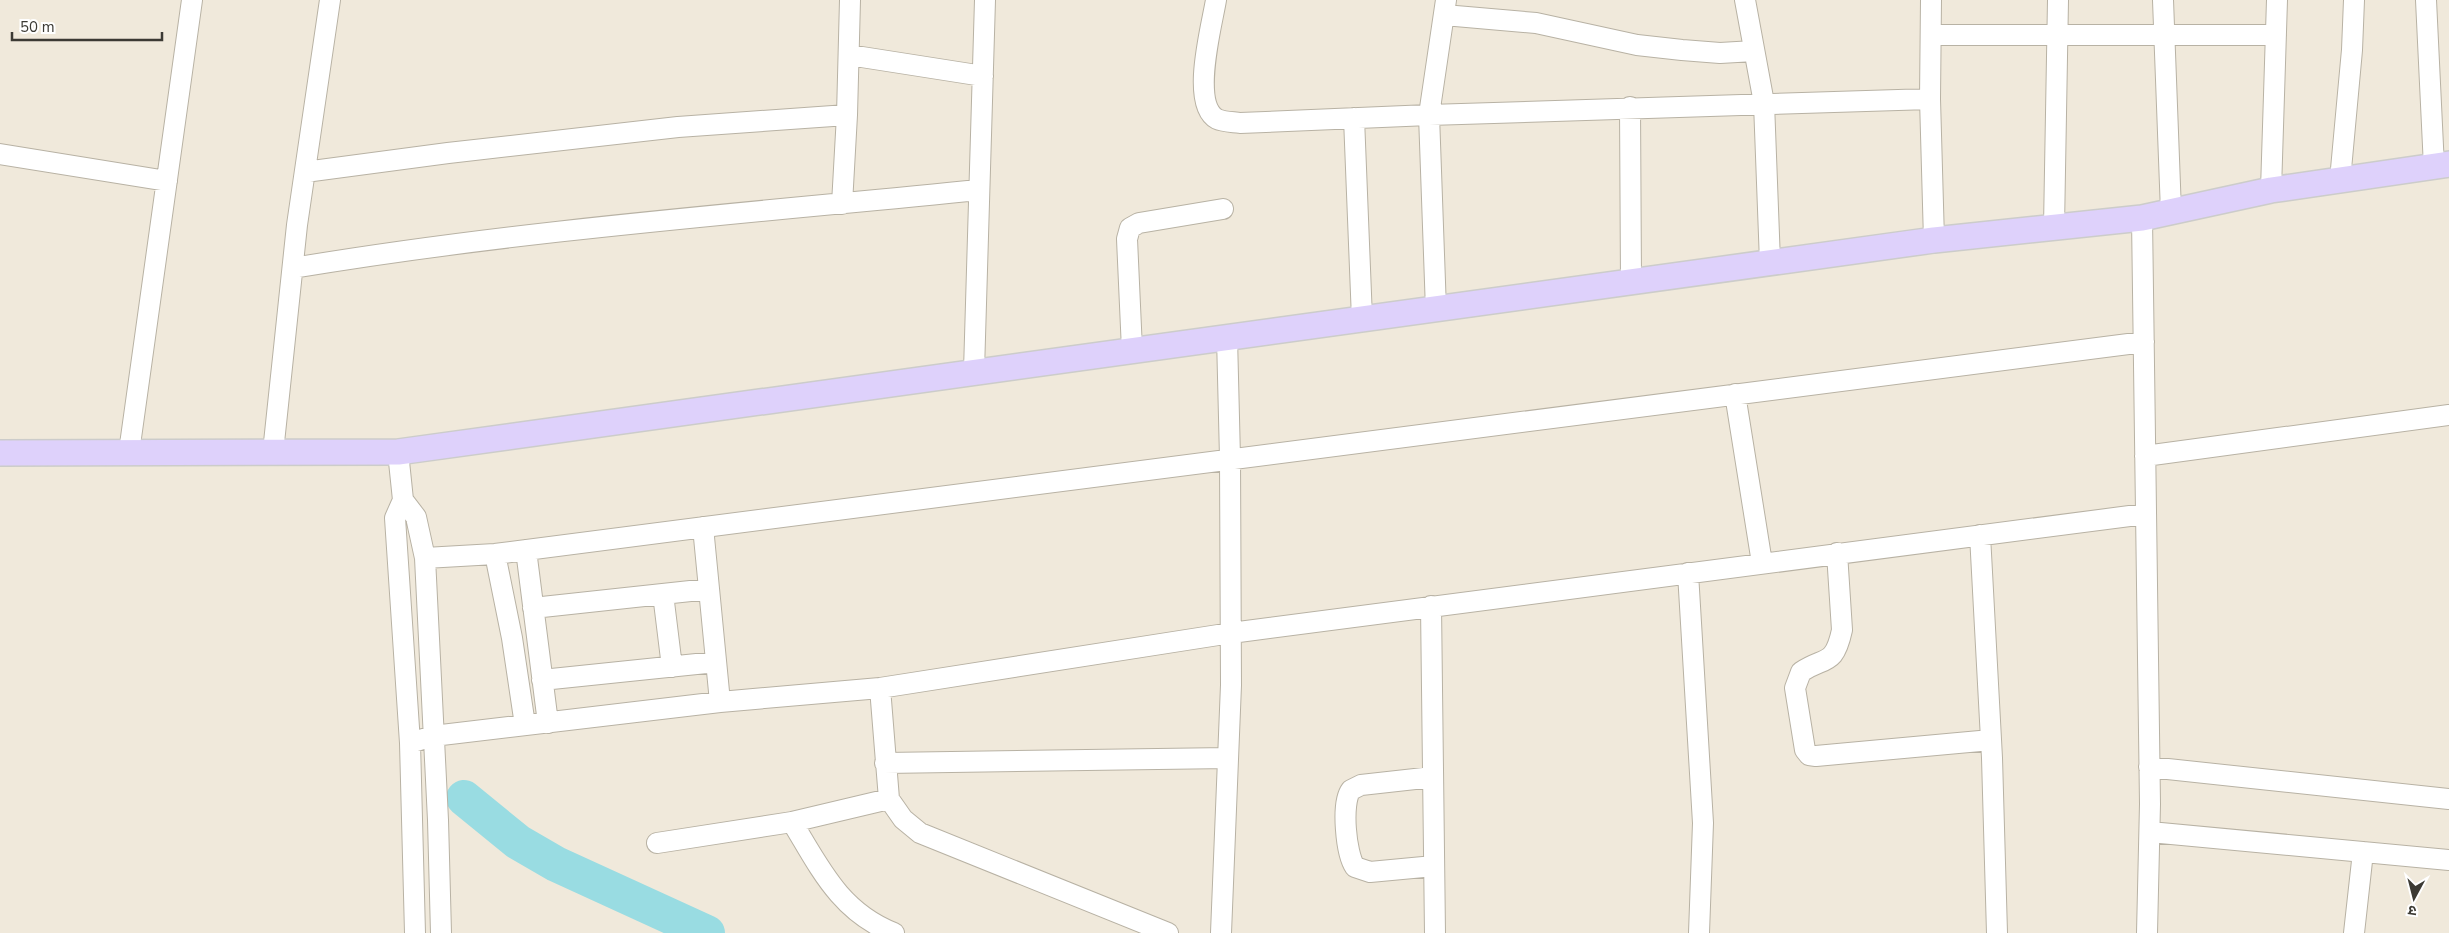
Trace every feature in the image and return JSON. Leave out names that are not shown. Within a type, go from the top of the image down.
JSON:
[{"type":"main road","points":[[0,453],[398,452],[974,371],[1436,310],[1770,262],[1934,240],[2142,218],[2272,190],[2441,165]]},
{"type":"street","points":[[129,452],[192,0]]},
{"type":"street","points":[[273,452],[292,268],[330,0]]},
{"type":"street","points":[[842,204],[848,116],[850,0]]},
{"type":"street","points":[[974,371],[985,0]]},
{"type":"street","points":[[1216,0],[1203,81],[1205,100],[1209,110],[1218,119],[1240,123],[1630,107],[1930,99]]},
{"type":"street","points":[[1745,0],[1764,103],[1770,262]]},
{"type":"street","points":[[1932,0],[1930,99],[1934,240]]},
{"type":"street","points":[[2054,227],[2058,0]]},
{"type":"street","points":[[2163,0],[2171,212]]},
{"type":"street","points":[[2272,190],[2277,0]]},
{"type":"street","points":[[2340,180],[2352,50],[2354,0]]},
{"type":"street","points":[[2426,0],[2441,165]]},
{"type":"street","points":[[1436,310],[1429,114],[1445,7],[1637,45],[1720,53],[1754,51]]},
{"type":"street","points":[[1931,35],[2276,35]]},
{"type":"street","points":[[849,55],[983,76]]},
{"type":"street","points":[[1630,107],[1630,282]]},
{"type":"street","points":[[305,172],[448,153],[669,128],[848,116]]},
{"type":"street","points":[[1354,118],[1362,319]]},
{"type":"street","points":[[0,154],[167,181]]},
{"type":"street","points":[[292,268],[448,245],[979,190]]},
{"type":"street","points":[[1132,350],[1127,239],[1130,228],[1139,223],[1223,210]]},
{"type":"street","points":[[2142,218],[2150,832],[2147,933]]},
{"type":"street","points":[[1221,933],[1231,633],[1227,337]]},
{"type":"street","points":[[426,558],[495,554],[2144,342]]},
{"type":"street","points":[[1735,394],[1762,563]]},
{"type":"street","points":[[2145,456],[2449,415]]},
{"type":"street","points":[[398,452],[403,500],[395,518],[410,742],[415,933]]},
{"type":"street","points":[[403,500],[416,517],[426,558],[438,820],[441,933]]},
{"type":"street","points":[[410,742],[433,736],[720,702],[880,688],[1231,633],[2145,514]]},
{"type":"street","points":[[703,527],[720,702]]},
{"type":"street","points":[[1980,535],[1991,740],[1997,933]]},
{"type":"street","points":[[526,550],[548,723]]},
{"type":"street","points":[[1837,553],[1842,630],[1840,642],[1835,653],[1821,663],[1801,672],[1795,688],[1804,750],[1809,755],[1816,756],[1991,740]]},
{"type":"street","points":[[495,554],[512,638],[525,725]]},
{"type":"street","points":[[1688,573],[1703,823],[1699,933]]},
{"type":"street","points":[[533,608],[709,589]]},
{"type":"street","points":[[664,594],[672,667]]},
{"type":"street","points":[[1431,606],[1436,933]]},
{"type":"street","points":[[542,680],[716,662]]},
{"type":"street","points":[[880,688],[889,799],[903,820],[920,833],[1148,929],[1168,933]]},
{"type":"street","points":[[885,763],[1228,758]]},
{"type":"street","points":[[2149,767],[2449,799]]},
{"type":"street","points":[[1434,778],[1361,785],[1351,790],[1346,802],[1348,853],[1355,867],[1370,872],[1434,866]]},
{"type":"street","points":[[657,843],[792,822],[889,799]]},
{"type":"street","points":[[792,822],[835,891],[863,918],[894,933]]},
{"type":"street","points":[[2150,832],[2449,860]]},
{"type":"street","points":[[2354,933],[2364,852]]},
{"type":"waterway","points":[[464,798],[518,842],[556,864],[707,933]]}]
